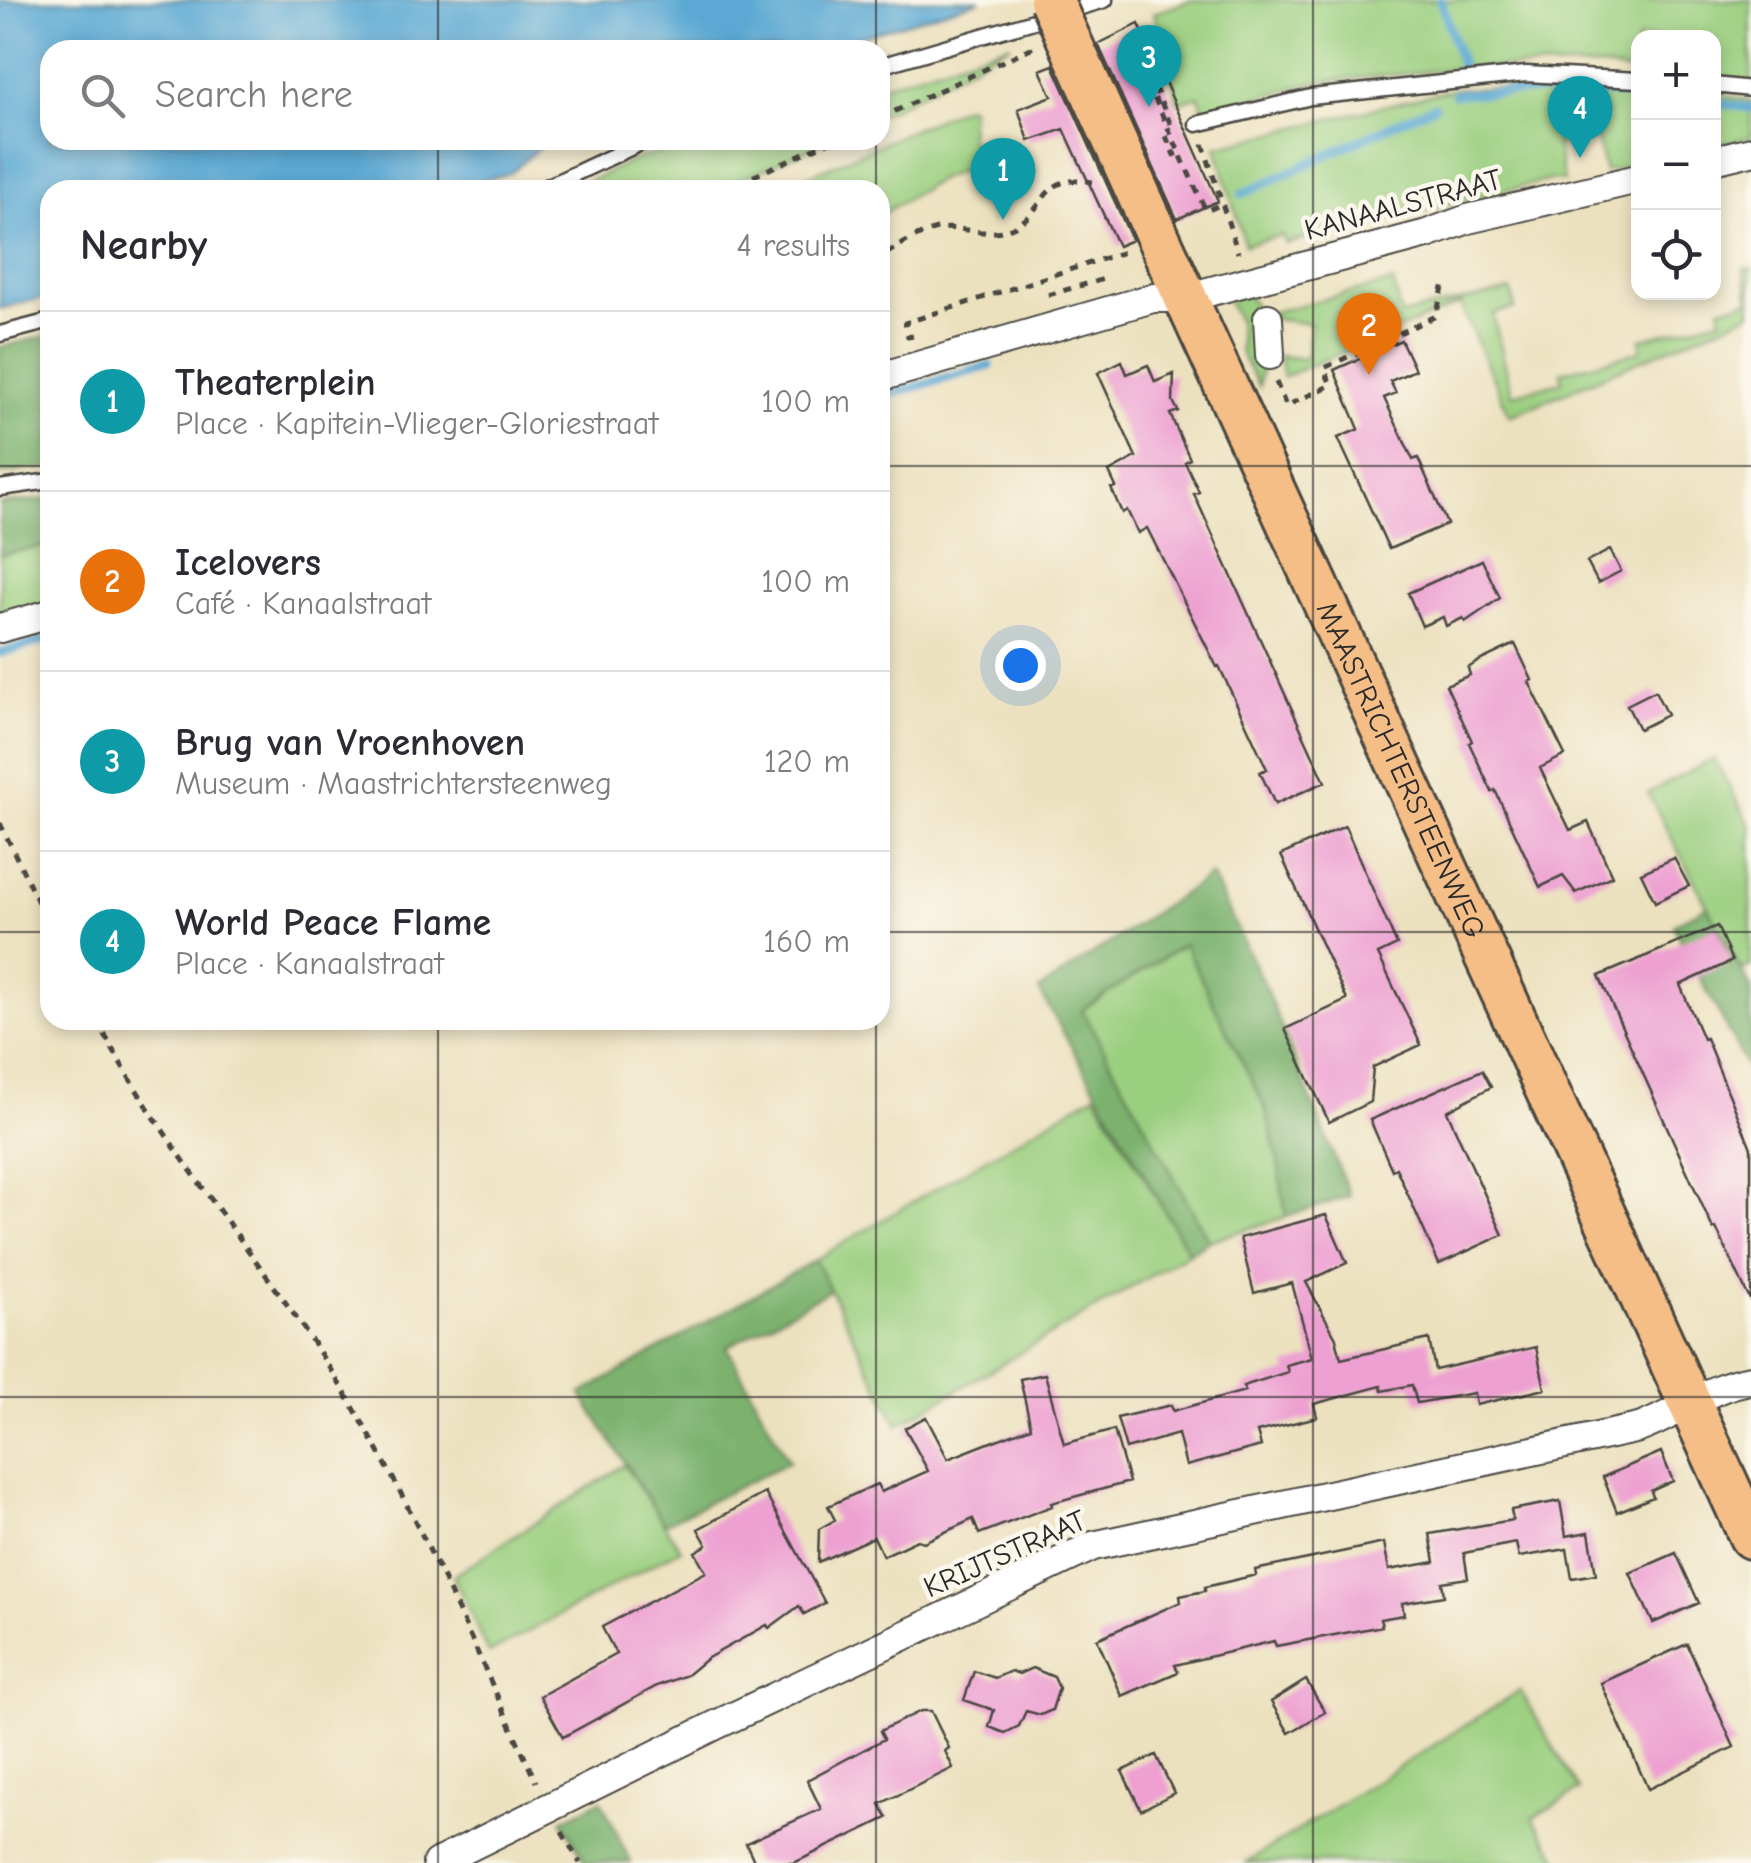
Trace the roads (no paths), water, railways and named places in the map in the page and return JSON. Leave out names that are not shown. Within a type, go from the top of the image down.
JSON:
[{"type":"main road","name":"MAASTRICHTERSTEENWEG","points":[[1036,12],[1142,237],[1185,298],[1229,388],[1751,1538]]},
{"type":"street","points":[[1721,158],[1751,151]]},
{"type":"street","name":"KANAALSTRAAT","points":[[890,374],[1153,298],[1185,298],[1427,234],[1468,219],[1631,180]]},
{"type":"street","points":[[1268,318],[1270,355]]},
{"type":"street","points":[[0,628],[40,617]]},
{"type":"street","name":"KRIJTSTRAAT","points":[[437,1863],[1093,1546],[1639,1428],[1667,1418],[1712,1390],[1751,1380]]},
{"type":"lane","points":[[890,63],[1036,12],[1105,0]]},
{"type":"lane","points":[[1197,124],[1311,97],[1526,74],[1631,80]]},
{"type":"lane","points":[[1721,86],[1751,89]]},
{"type":"lane","points":[[561,180],[626,150]]},
{"type":"lane","points":[[0,334],[40,324]]},
{"type":"lane","points":[[0,488],[40,483]]},
{"type":"water","points":[[0,0],[981,0],[850,40],[40,40],[40,150],[536,150],[510,173],[484,180],[40,180],[40,299],[0,309]]},
{"type":"waterway","points":[[1441,0],[1461,65]]},
{"type":"waterway","points":[[1455,94],[1631,94]]},
{"type":"waterway","points":[[1721,104],[1751,108]]},
{"type":"waterway","points":[[1242,194],[1434,106]]},
{"type":"waterway","points":[[890,394],[990,366]]},
{"type":"waterway","points":[[0,653],[40,642]]},
{"type":"place","name":"Brug van Vroenhoven","points":[[1149,107]]},
{"type":"place","name":"World Peace Flame","points":[[1580,158]]},
{"type":"place","name":"Theaterplein","points":[[1003,220]]},
{"type":"place","name":"Icelovers","points":[[1369,375]]}]
